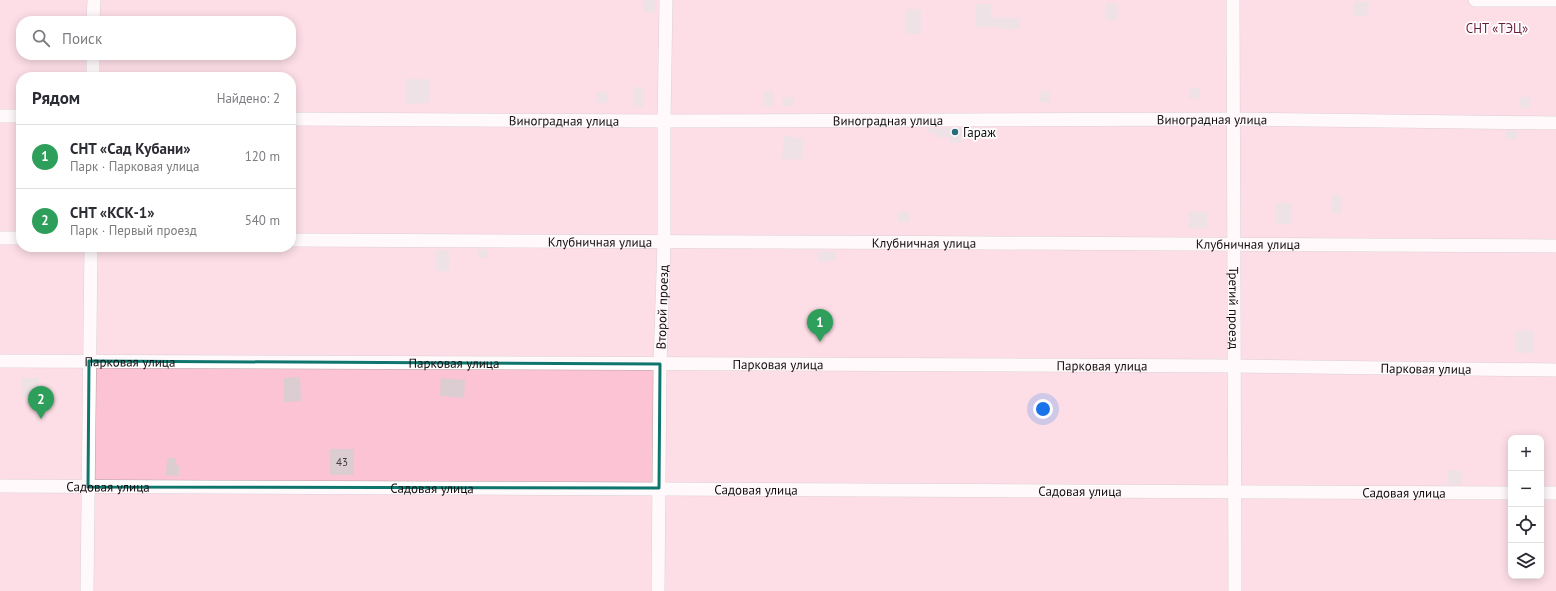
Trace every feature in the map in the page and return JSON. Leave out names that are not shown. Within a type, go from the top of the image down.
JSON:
[{"type":"street","points":[[93,16],[94,0]]},
{"type":"street","name":"Второй проезд","points":[[658,591],[660,364],[664,243],[666,0]]},
{"type":"street","name":"Третий проезд","points":[[1233,0],[1235,591]]},
{"type":"street","points":[[1475,0],[1556,0]]},
{"type":"street","points":[[93,60],[93,72]]},
{"type":"street","points":[[0,116],[16,116]]},
{"type":"street","name":"Виноградная улица","points":[[296,119],[664,121],[1234,119],[1556,123]]},
{"type":"street","points":[[0,238],[16,238]]},
{"type":"street","name":"Клубничная улица","points":[[296,240],[664,243],[1233,243],[1556,246]]},
{"type":"street","points":[[87,591],[91,252]]},
{"type":"street","name":"Парковая улица","points":[[0,361],[1234,366],[1556,370]]},
{"type":"street","name":"Садовая улица","points":[[0,486],[1508,493]]},
{"type":"street","points":[[1544,493],[1556,493]]},
{"type":"highlighted area","points":[[89,361],[660,364],[659,488],[88,487]]},
{"type":"green space","name":"СНТ «ТЭЦ»","points":[[0,0],[1556,0],[1556,591],[0,591]]},
{"type":"building","points":[[643,0],[656,0],[656,13],[643,12]]},
{"type":"building","points":[[1354,1],[1369,2],[1368,16],[1354,16]]},
{"type":"building","points":[[1106,3],[1118,4],[1117,21],[1106,20]]},
{"type":"building","points":[[976,4],[991,4],[991,17],[1019,18],[1019,29],[1002,29],[1002,27],[976,27]]},
{"type":"building","points":[[906,9],[921,9],[921,34],[905,33]]},
{"type":"building","points":[[405,79],[429,79],[429,103],[405,104]]},
{"type":"building","points":[[633,87],[644,87],[643,107],[633,107]]},
{"type":"building","points":[[1189,88],[1200,88],[1199,99],[1189,99]]},
{"type":"building","points":[[764,91],[774,91],[774,106],[764,106]]},
{"type":"building","points":[[1040,91],[1050,92],[1050,103],[1039,102]]},
{"type":"building","points":[[597,92],[608,92],[607,103],[596,103]]},
{"type":"building","points":[[783,97],[794,97],[794,106],[782,106]]},
{"type":"building","points":[[1520,97],[1531,97],[1530,108],[1520,108]]},
{"type":"building","points":[[928,128],[961,128],[961,143],[950,143],[950,137],[935,137],[935,133],[928,133]]},
{"type":"building","points":[[1506,130],[1517,131],[1517,139],[1505,139]]},
{"type":"building","points":[[784,136],[804,138],[802,160],[782,159]]},
{"type":"building","points":[[1332,195],[1342,196],[1342,213],[1331,213]]},
{"type":"building","points":[[1276,203],[1292,203],[1292,224],[1276,224]]},
{"type":"building","points":[[1189,211],[1207,212],[1207,229],[1188,228]]},
{"type":"building","points":[[898,212],[910,212],[909,222],[898,222]]},
{"type":"building","points":[[477,249],[488,249],[488,258],[477,257]]},
{"type":"building","points":[[436,250],[449,250],[449,271],[436,271]]},
{"type":"building","points":[[835,251],[835,261],[818,262],[817,252]]},
{"type":"building","points":[[1516,330],[1534,331],[1534,353],[1515,353]]},
{"type":"building","points":[[39,377],[39,397],[22,397],[22,378]]},
{"type":"building","points":[[300,377],[301,401],[284,402],[284,378]]},
{"type":"building","points":[[441,378],[465,380],[464,398],[440,396]]},
{"type":"building","points":[[330,449],[354,449],[354,475],[330,475]]},
{"type":"building","points":[[167,458],[176,458],[176,465],[179,465],[179,476],[166,475]]},
{"type":"building","points":[[1448,470],[1462,471],[1462,485],[1448,485]]},
{"type":"place","name":"Гараж","points":[[955,132]]},
{"type":"place","name":"СНТ «Сад Кубани»","points":[[820,342]]},
{"type":"place","name":"СНТ «КСК-1»","points":[[41,419]]}]
